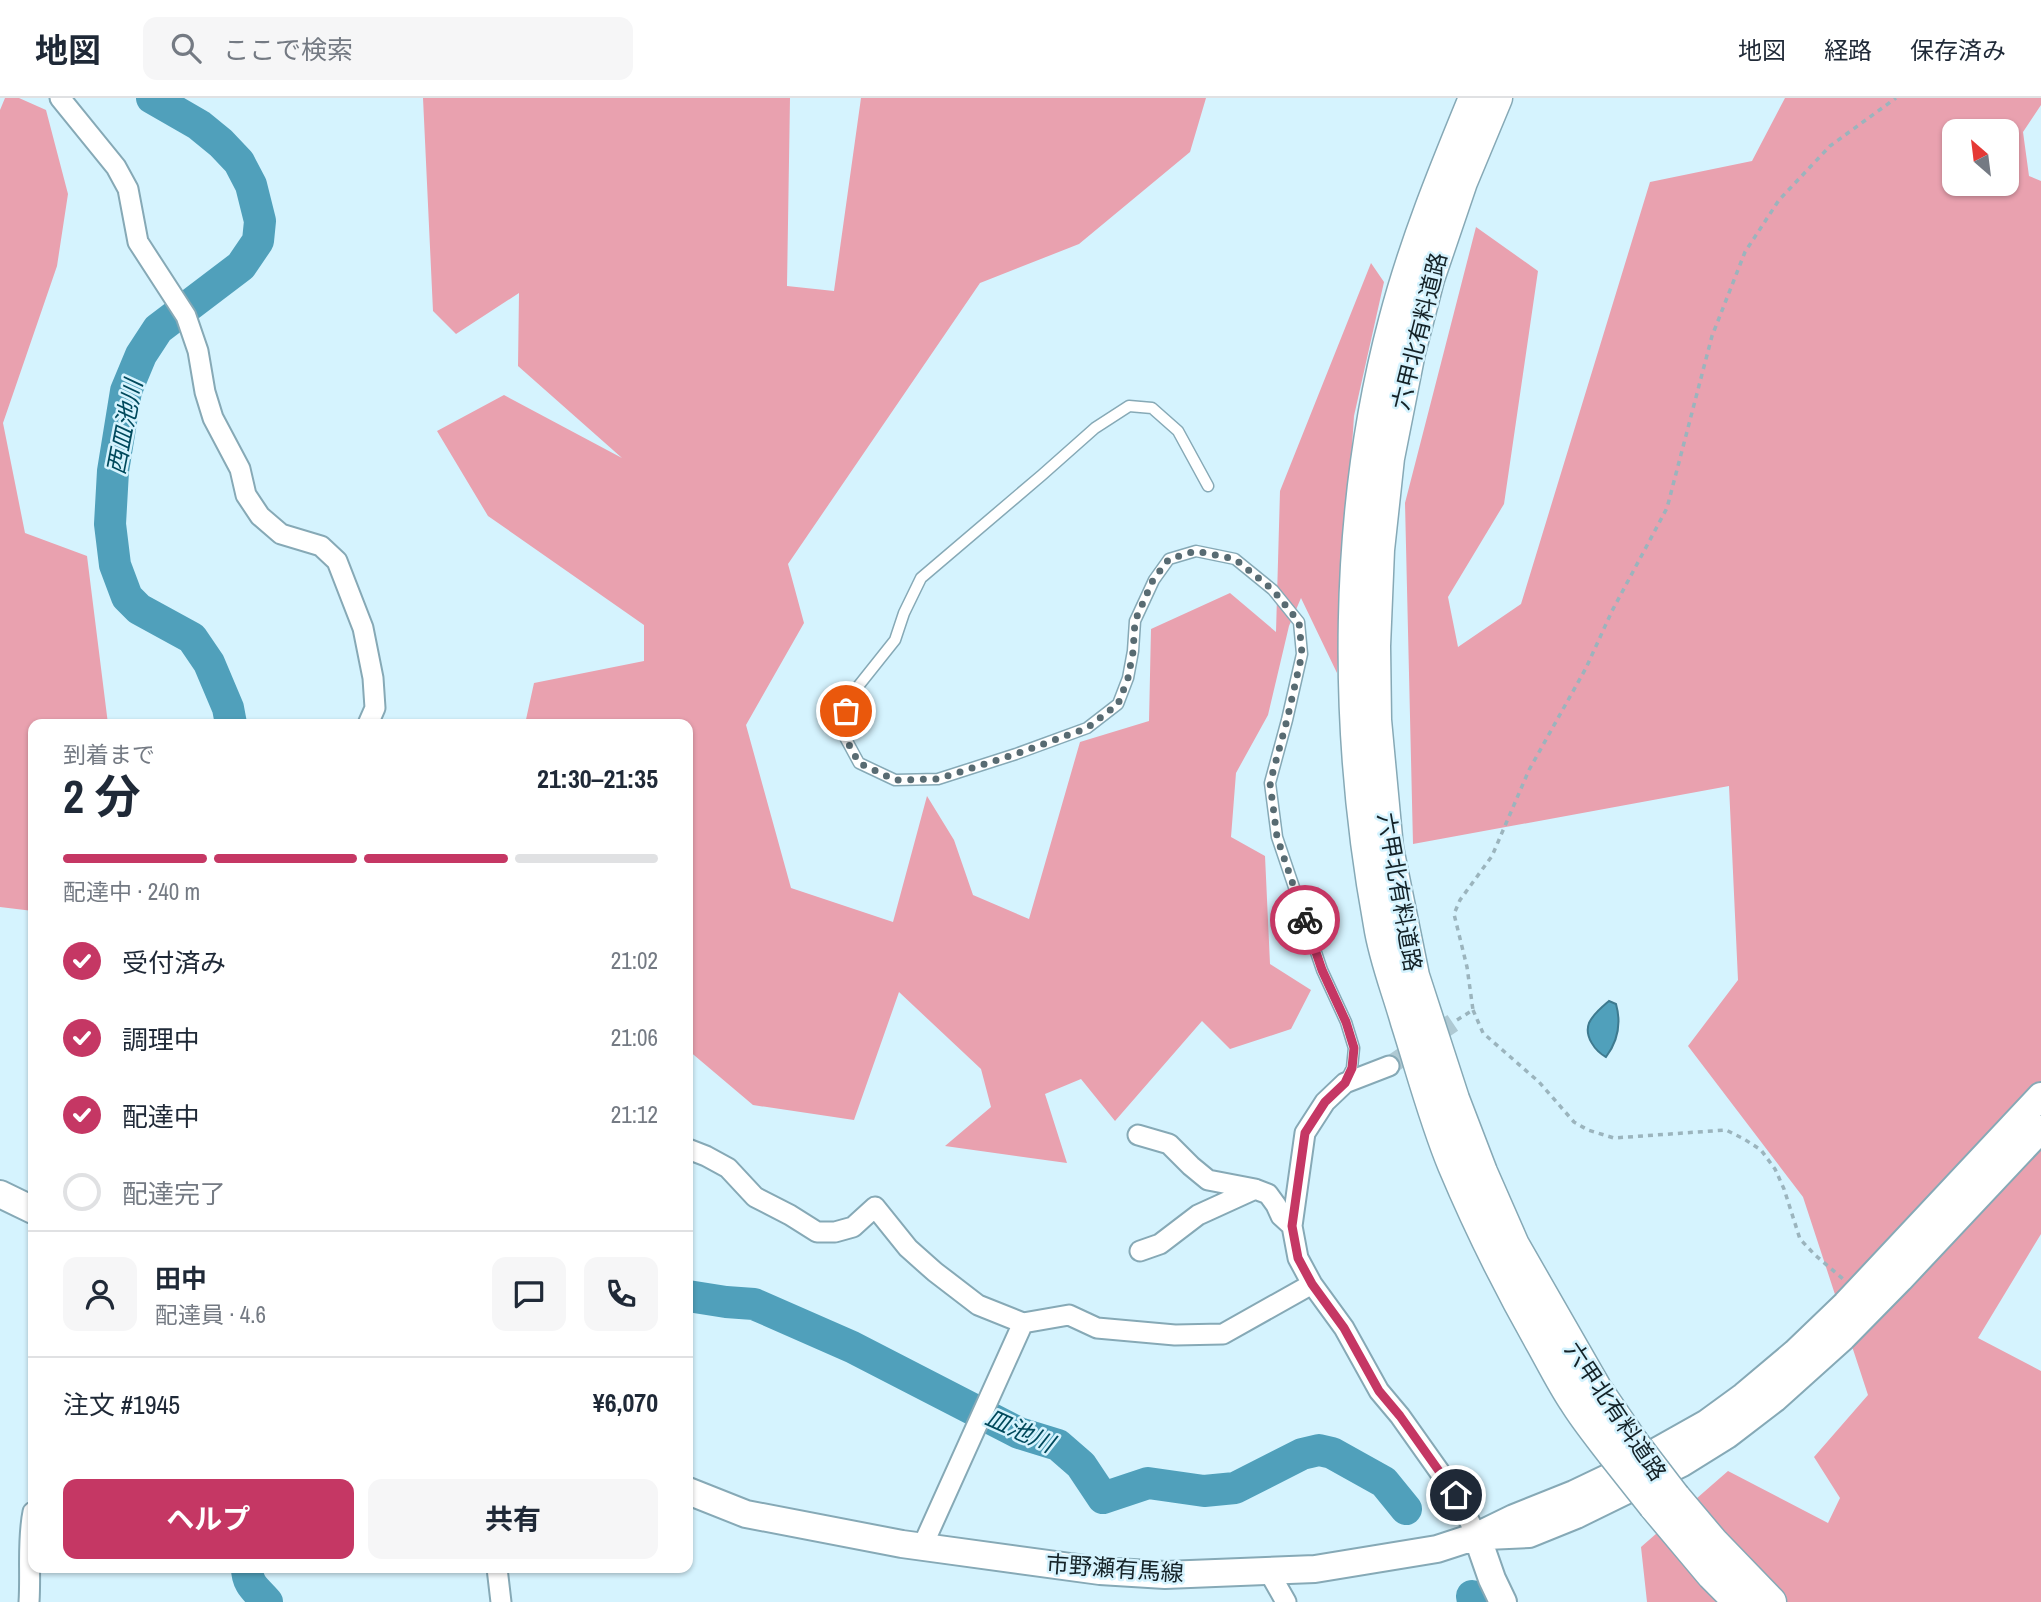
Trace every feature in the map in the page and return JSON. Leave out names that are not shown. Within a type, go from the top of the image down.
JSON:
[{"type":"main road","name":"六甲北有料道路","points":[[1474,98],[1435,191],[1394,320],[1361,491],[1353,636],[1355,729],[1362,819],[1379,929],[1452,1162],[1485,1238],[1528,1320],[1573,1400],[1622,1447],[1665,1502],[1712,1576],[1739,1602]]},
{"type":"main road","name":"六甲北有料道路","points":[[1497,98],[1462,182],[1429,279],[1410,352],[1390,457],[1379,550],[1375,646],[1376,720],[1388,848],[1414,976],[1454,1099],[1514,1245],[1596,1388],[1622,1447]]},
{"type":"main road","name":"六甲北有料道路","points":[[1665,1502],[1713,1542],[1771,1602]]},
{"type":"street","points":[[60,98],[116,167],[128,189],[138,242],[186,316],[198,351],[205,392],[213,418],[240,469],[246,495],[260,516],[281,534],[321,546],[337,561],[363,628],[373,678],[375,708],[370,719]]},
{"type":"street","points":[[1389,1066],[1345,1083],[1325,1102],[1305,1133],[1292,1226],[1298,1258],[1312,1284],[1344,1328],[1379,1391],[1456,1495],[1477,1536],[1503,1602]]},
{"type":"street","points":[[1477,1536],[1618,1473],[1707,1423],[1744,1396],[1795,1353],[1858,1291],[2041,1096]]},
{"type":"street","points":[[1477,1536],[1529,1534],[1576,1515],[1682,1463],[1727,1435],[1774,1399],[1834,1345],[2041,1129]]},
{"type":"street","points":[[1138,1135],[1169,1144],[1208,1180],[1268,1194],[1281,1216],[1292,1226]]},
{"type":"street","points":[[693,1151],[728,1168],[755,1197],[817,1232],[835,1233],[853,1227],[875,1207],[908,1248],[935,1272],[978,1305],[1023,1323],[1069,1315],[1097,1328],[1175,1335],[1223,1334],[1312,1284]]},
{"type":"street","points":[[1140,1251],[1160,1244],[1198,1215],[1255,1189]]},
{"type":"street","points":[[0,1194],[28,1208]]},
{"type":"street","points":[[922,1547],[1023,1323]]},
{"type":"street","name":"市野瀬有馬線","points":[[693,1493],[746,1514],[922,1547],[1100,1571],[1166,1575],[1315,1569],[1437,1549],[1477,1536]]},
{"type":"street","points":[[1269,1572],[1286,1602]]},
{"type":"street","points":[[29,1602],[31,1573]]},
{"type":"street","points":[[498,1573],[501,1602]]},
{"type":"lane","points":[[1208,486],[1178,431],[1152,408],[1129,406],[1095,428],[921,579],[904,612],[895,640],[852,694],[840,728],[859,763],[895,780],[938,779],[1087,728],[1118,704],[1128,678],[1135,621],[1153,580],[1169,559],[1196,551],[1235,559],[1273,590],[1299,622],[1302,654],[1270,783],[1277,837],[1322,970],[1346,1022],[1354,1048],[1352,1068],[1345,1083]]},
{"type":"path","points":[[1858,1291],[1800,1239],[1775,1168],[1760,1150],[1744,1139],[1726,1130],[1614,1138],[1588,1130],[1574,1122],[1539,1082],[1483,1033],[1473,1010],[1467,967],[1454,914],[1460,900],[1492,856],[1528,770],[1586,668],[1612,611],[1667,508],[1712,336],[1745,252],[1779,200],[1830,146],[1896,98]]},
{"type":"path","points":[[1457,1020],[1473,1010]]},
{"type":"shaded area","points":[[5,98],[19,98],[46,110],[68,194],[57,266],[3,423],[25,533],[87,556],[107,719],[28,719],[28,910],[0,907],[0,110]]},
{"type":"shaded area","points":[[423,98],[790,98],[787,286],[834,291],[861,98],[1206,98],[1190,152],[1079,244],[980,283],[788,564],[804,623],[746,725],[791,888],[893,922],[927,796],[954,840],[973,895],[1029,919],[1080,742],[1149,721],[1151,629],[1230,593],[1276,632],[1280,491],[1371,263],[1384,282],[1354,416],[1337,673],[1301,598],[1289,626],[1268,715],[1236,773],[1231,837],[1265,856],[1270,964],[1311,990],[1291,1029],[1230,1049],[1202,1021],[1115,1121],[1081,1079],[1045,1094],[1067,1163],[945,1146],[991,1107],[981,1069],[899,992],[854,1120],[753,1105],[693,1054],[693,719],[526,719],[534,683],[644,661],[644,625],[488,516],[437,431],[504,395],[622,458],[518,366],[519,293],[456,334],[433,311]]},
{"type":"shaded area","points":[[1785,98],[2041,98],[2041,105],[2023,132],[2029,176],[2041,181],[2041,1234],[1978,1338],[2041,1371],[2041,1602],[1647,1602],[1641,1547],[1728,1471],[1828,1523],[1840,1498],[1814,1457],[1868,1395],[1803,1197],[1688,1046],[1738,980],[1729,786],[1413,844],[1405,503],[1476,227],[1538,271],[1504,504],[1448,597],[1458,647],[1521,604],[1650,182],[1752,161]]},
{"type":"water","points":[[1609,1001],[1616,1004],[1618,1024],[1616,1038],[1606,1057],[1592,1043],[1588,1028],[1593,1017]]},
{"type":"waterway","name":"西皿池川","points":[[152,98],[199,125],[239,162],[251,185],[260,221],[258,241],[241,266],[158,329],[141,355],[126,391],[113,471],[110,524],[115,565],[127,597],[139,609],[192,638],[209,663],[230,719]]},
{"type":"waterway","name":"皿池川","points":[[693,1297],[754,1304],[852,1347],[1019,1433],[1058,1445],[1081,1465],[1103,1498],[1148,1483],[1204,1491],[1235,1488],[1302,1454],[1319,1450],[1332,1453],[1384,1482],[1406,1509]]},
{"type":"waterway","name":"西皿池川","points":[[247,1573],[251,1583],[267,1602]]},
{"type":"waterway","name":"皿池川","points":[[1472,1596],[1473,1602]]},
{"type":"tunnel","points":[[1389,1066],[1457,1020]]},
{"type":"way so far","points":[[846,711],[840,728],[859,763],[895,780],[938,779],[1087,728],[1118,704],[1128,678],[1135,621],[1153,580],[1169,559],[1196,551],[1235,559],[1273,590],[1299,622],[1302,654],[1270,783],[1277,837],[1305,920]]},
{"type":"route","points":[[1305,920],[1354,1048],[1352,1068],[1345,1083],[1325,1102],[1305,1133],[1292,1226],[1298,1258],[1312,1284],[1344,1328],[1379,1391],[1456,1495]]}]
